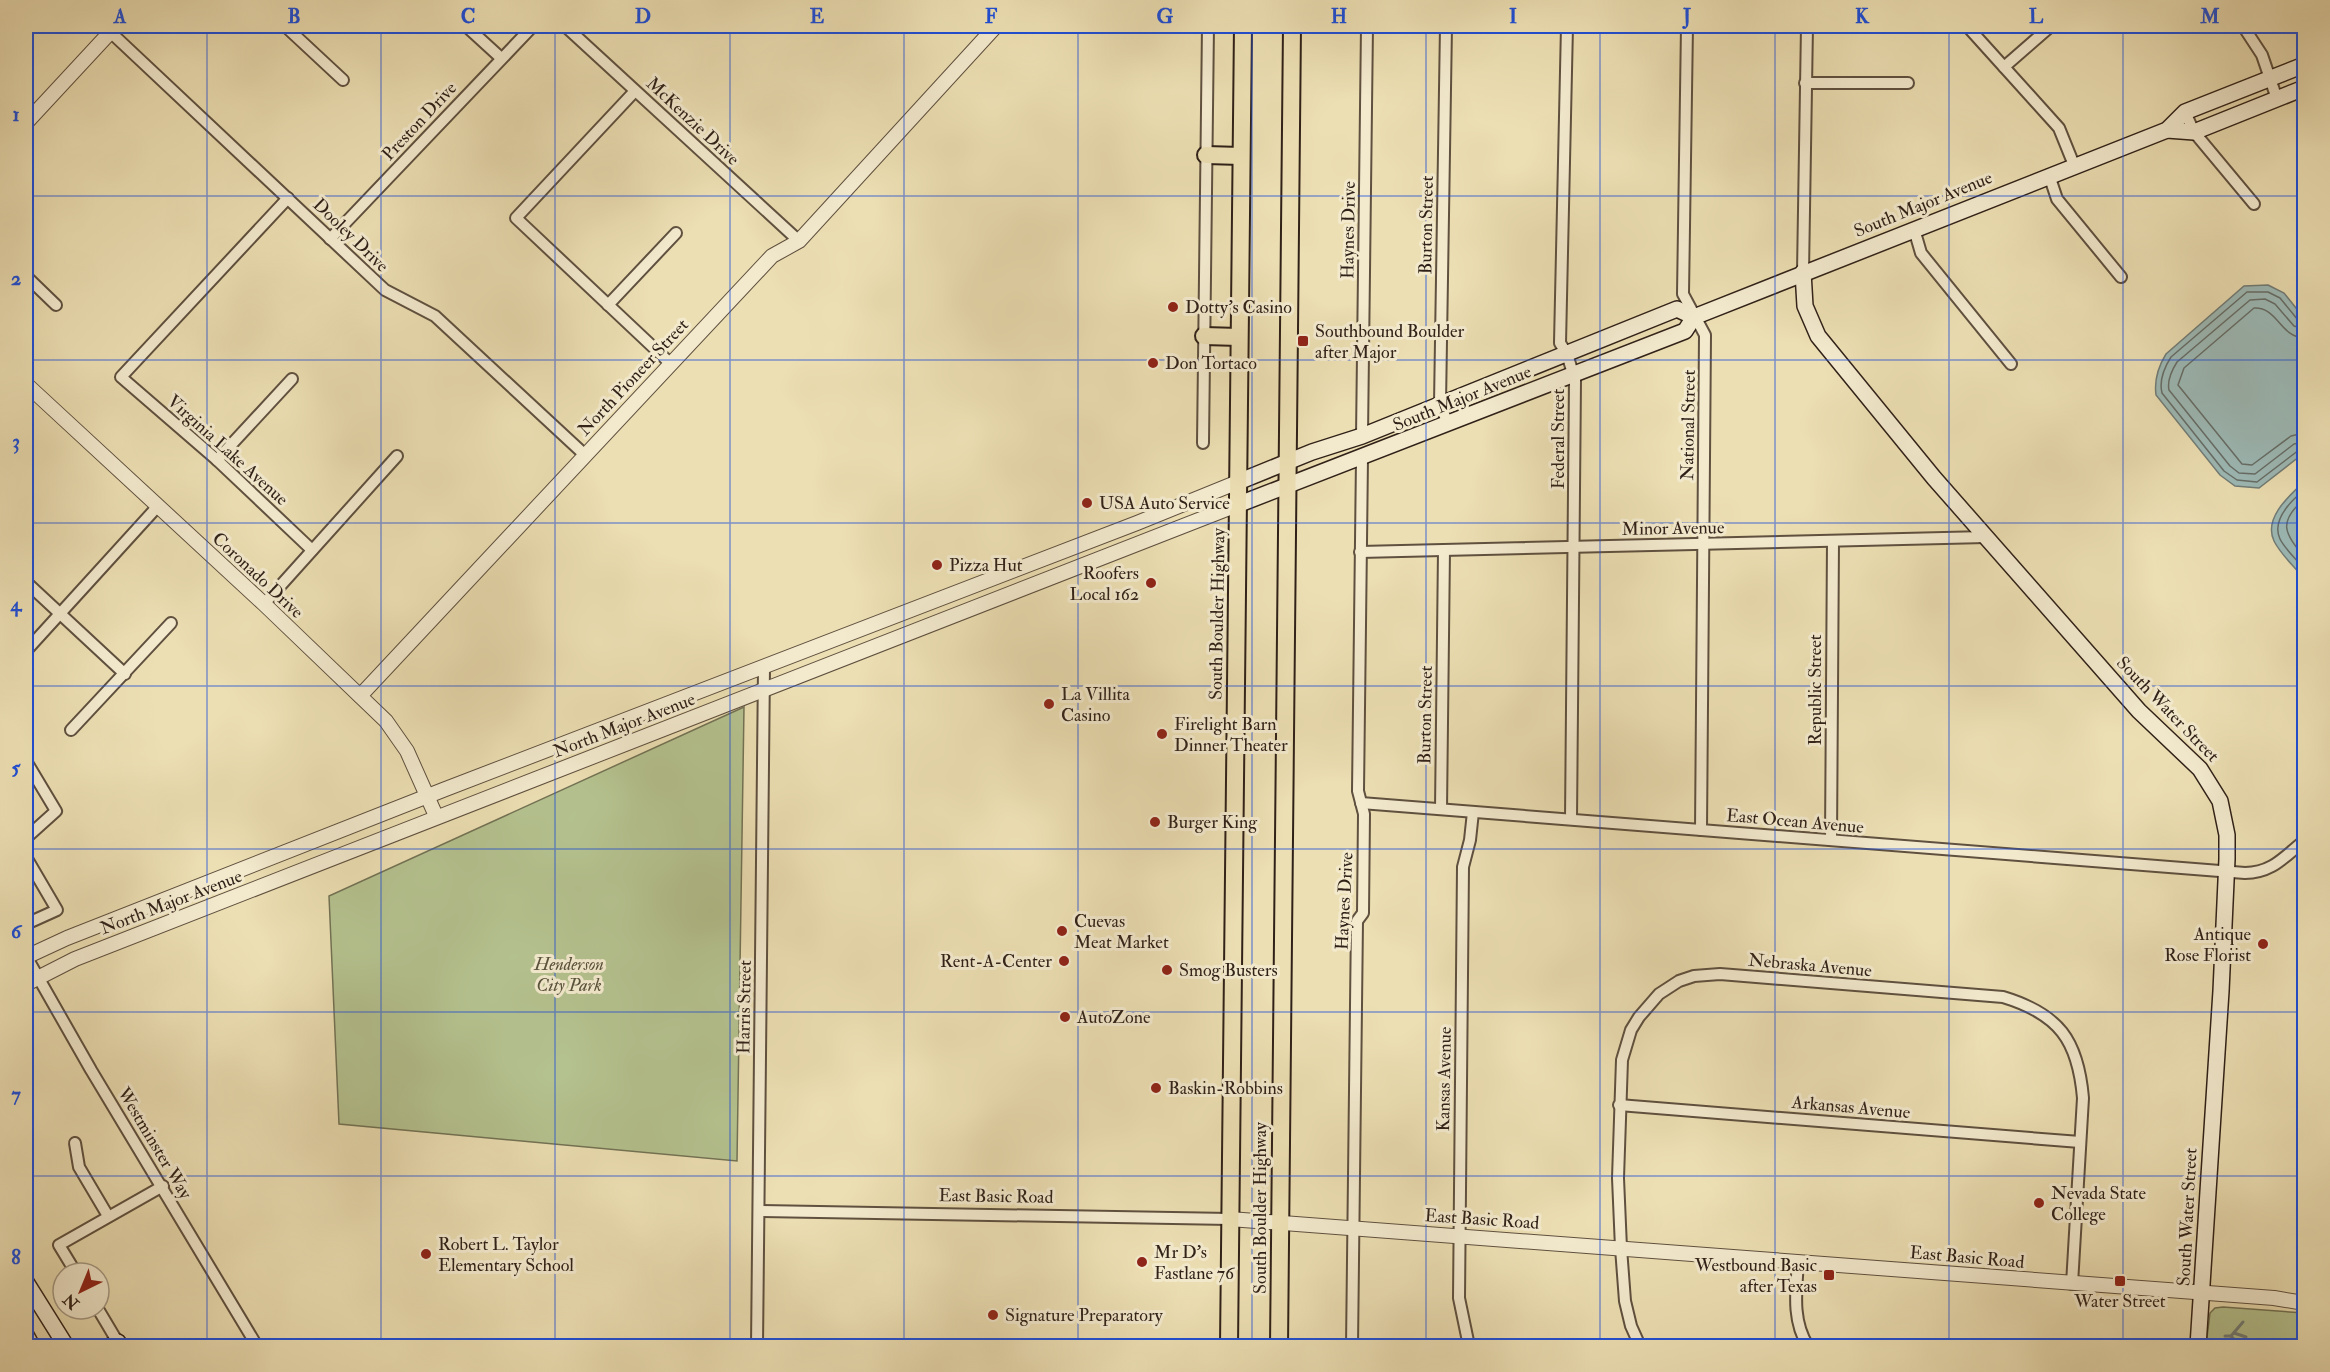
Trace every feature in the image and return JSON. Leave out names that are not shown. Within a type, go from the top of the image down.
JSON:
[{"type":"main road","name":"South Boulder Highway","points":[[1229,1347],[1243,26]]},
{"type":"main road","name":"South Boulder Highway","points":[[1279,1347],[1292,26]]},
{"type":"main road","name":"South Major Avenue","points":[[1237,506],[1685,331],[1694,317],[2167,130],[2185,112],[2304,65]]},
{"type":"main road","name":"South Major Avenue","points":[[2167,130],[2194,132],[2304,88]]},
{"type":"main road","points":[[1206,155],[1241,156]]},
{"type":"main road","name":"South Water Street","points":[[1803,272],[1805,306],[1818,336],[1934,478],[2139,711],[2200,769],[2220,801],[2226,821],[2226,871],[2221,991],[2198,1347]]},
{"type":"main road","name":"South Major Avenue","points":[[1238,482],[1677,309],[1694,317]]},
{"type":"main road","points":[[1204,336],[1239,337]]},
{"type":"main road","points":[[26,1282],[66,1347]]},
{"type":"main road","points":[[26,1335],[33,1347]]},
{"type":"street","points":[[285,26],[343,80]]},
{"type":"street","points":[[466,26],[501,58]]},
{"type":"street","name":"Preston Drive","points":[[330,239],[532,26]]},
{"type":"street","name":"McKenzie Drive","points":[[565,26],[799,241]]},
{"type":"street","name":"North Pioneer Street","points":[[360,696],[772,256],[799,241],[996,26]]},
{"type":"street","points":[[1203,443],[1208,26]]},
{"type":"street","name":"Haynes Drive","points":[[1362,435],[1367,26]]},
{"type":"street","name":"Burton Street","points":[[1446,26],[1440,404],[1448,424]]},
{"type":"street","name":"Federal Street","points":[[1567,26],[1560,343],[1567,354],[1575,380],[1571,819]]},
{"type":"street","name":"National Street","points":[[1687,26],[1683,294],[1705,335],[1701,830]]},
{"type":"street","points":[[1803,272],[1807,26]]},
{"type":"street","points":[[1967,26],[2059,128],[2074,165]]},
{"type":"street","points":[[2004,67],[2051,26]]},
{"type":"street","points":[[2243,26],[2262,55],[2277,99]]},
{"type":"street","points":[[26,123],[110,28]]},
{"type":"street","name":"Dooley Drive","points":[[110,28],[385,290],[435,316],[585,455]]},
{"type":"street","points":[[1805,83],[1908,83]]},
{"type":"street","points":[[636,91],[516,218],[671,364]]},
{"type":"street","points":[[2185,112],[2194,132],[2254,204]]},
{"type":"street","points":[[2049,175],[2057,199],[2121,277]]},
{"type":"street","name":"Virginia Lake Avenue","points":[[288,198],[121,377],[218,460],[312,550]]},
{"type":"street","points":[[1914,229],[1921,253],[2011,364]]},
{"type":"street","points":[[608,305],[676,234]]},
{"type":"street","points":[[26,276],[56,304]]},
{"type":"street","points":[[218,460],[292,379]]},
{"type":"street","name":"Coronado Drive","points":[[26,384],[264,604],[386,721],[407,751],[436,816]]},
{"type":"street","points":[[264,604],[397,456]]},
{"type":"street","name":"Haynes Drive","points":[[1352,1347],[1357,921],[1363,913],[1364,814],[1358,791],[1362,458]]},
{"type":"street","name":"North Major Avenue","points":[[26,956],[427,796],[1238,482]]},
{"type":"street","points":[[26,651],[158,506]]},
{"type":"street","name":"North Major Avenue","points":[[31,981],[75,958],[1237,506]]},
{"type":"street","name":"Minor Avenue","points":[[1360,552],[1986,537]]},
{"type":"street","name":"Republic Street","points":[[1831,840],[1833,541]]},
{"type":"street","name":"Burton Street","points":[[1441,809],[1444,550]]},
{"type":"street","points":[[26,582],[125,674]]},
{"type":"street","points":[[977,584],[983,605]]},
{"type":"street","points":[[71,730],[171,623]]},
{"type":"street","points":[[858,631],[866,651]]},
{"type":"street","name":"Harris Street","points":[[757,1347],[764,667]]},
{"type":"street","points":[[651,710],[659,731]]},
{"type":"street","points":[[636,716],[643,736]]},
{"type":"street","points":[[26,761],[56,811],[26,838]]},
{"type":"street","name":"East Ocean Avenue","points":[[1361,803],[2226,871],[2262,872],[2272,868],[2304,841]]},
{"type":"street","name":"Kansas Avenue","points":[[1469,1347],[1459,1298],[1458,1236],[1463,867],[1470,840],[1473,812]]},
{"type":"street","points":[[307,845],[311,867]]},
{"type":"street","points":[[26,857],[57,910],[26,924]]},
{"type":"street","name":"Westminster Way","points":[[26,956],[31,981],[163,1186],[257,1347]]},
{"type":"street","name":"Nebraska Avenue","points":[[1640,1347],[1631,1326],[1625,1301],[1621,1248],[1618,1178],[1622,1060],[1631,1030],[1638,1017],[1659,994],[1679,981],[1694,976],[1720,974],[2003,997],[2040,1012],[2062,1030],[2072,1047],[2081,1076],[2083,1098],[2072,1284]]},
{"type":"street","name":"Arkansas Avenue","points":[[1620,1106],[2080,1142]]},
{"type":"street","points":[[75,1143],[80,1167],[108,1216]]},
{"type":"street","points":[[69,1261],[59,1245],[163,1186]]},
{"type":"street","name":"East Basic Road","points":[[759,1211],[1230,1219],[2283,1299],[2304,1303]]},
{"type":"street","points":[[1798,1262],[1796,1311],[1802,1337],[1808,1347]]},
{"type":"street","points":[[104,1321],[116,1345]]},
{"type":"green space","name":"Henderson City Park","points":[[744,707],[737,1161],[339,1124],[329,896]]},
{"type":"green space","points":[[2215,1308],[2304,1313],[2304,1346],[2206,1346],[2210,1313]]},
{"type":"water","points":[[2268,285],[2284,293],[2304,318],[2304,453],[2259,488],[2235,486],[2220,475],[2156,395],[2156,379],[2166,354],[2244,286]]},
{"type":"water","points":[[2304,482],[2304,579],[2274,541],[2272,524],[2280,508]]},
{"type":"waterway","points":[[2225,1336],[2231,1336],[2243,1322]]},
{"type":"waterway","points":[[2234,1333],[2246,1337]]},
{"type":"waterway","points":[[2231,1336],[2239,1345]]},
{"type":"place","name":"Dotty's Casino","points":[[1173,307]]},
{"type":"place","name":"Southbound Boulder after Major","points":[[1303,341]]},
{"type":"place","name":"Don Tortaco","points":[[1153,363]]},
{"type":"place","name":"USA Auto Service","points":[[1087,503]]},
{"type":"place","name":"Pizza Hut","points":[[937,565]]},
{"type":"place","name":"Roofers Local 162","points":[[1151,583]]},
{"type":"place","name":"La Villita Casino","points":[[1049,704]]},
{"type":"place","name":"Firelight Barn Dinner Theater","points":[[1162,734]]},
{"type":"place","name":"Burger King","points":[[1155,822]]},
{"type":"place","name":"Cuevas Meat Market","points":[[1062,931]]},
{"type":"place","name":"Antique Rose Florist","points":[[2263,944]]},
{"type":"place","name":"Rent-A-Center","points":[[1064,961]]},
{"type":"place","name":"Smog Busters","points":[[1167,970]]},
{"type":"place","name":"AutoZone","points":[[1065,1017]]},
{"type":"place","name":"Baskin-Robbins","points":[[1156,1088]]},
{"type":"place","name":"Nevada State College","points":[[2039,1203]]},
{"type":"place","name":"Robert L. Taylor Elementary School","points":[[426,1254]]},
{"type":"place","name":"Mr D's Fastlane 76","points":[[1142,1262]]},
{"type":"place","name":"Westbound Basic after Texas","points":[[1829,1275]]},
{"type":"place","name":"Water Street","points":[[2120,1281]]},
{"type":"place","name":"Signature Preparatory","points":[[993,1315]]}]
